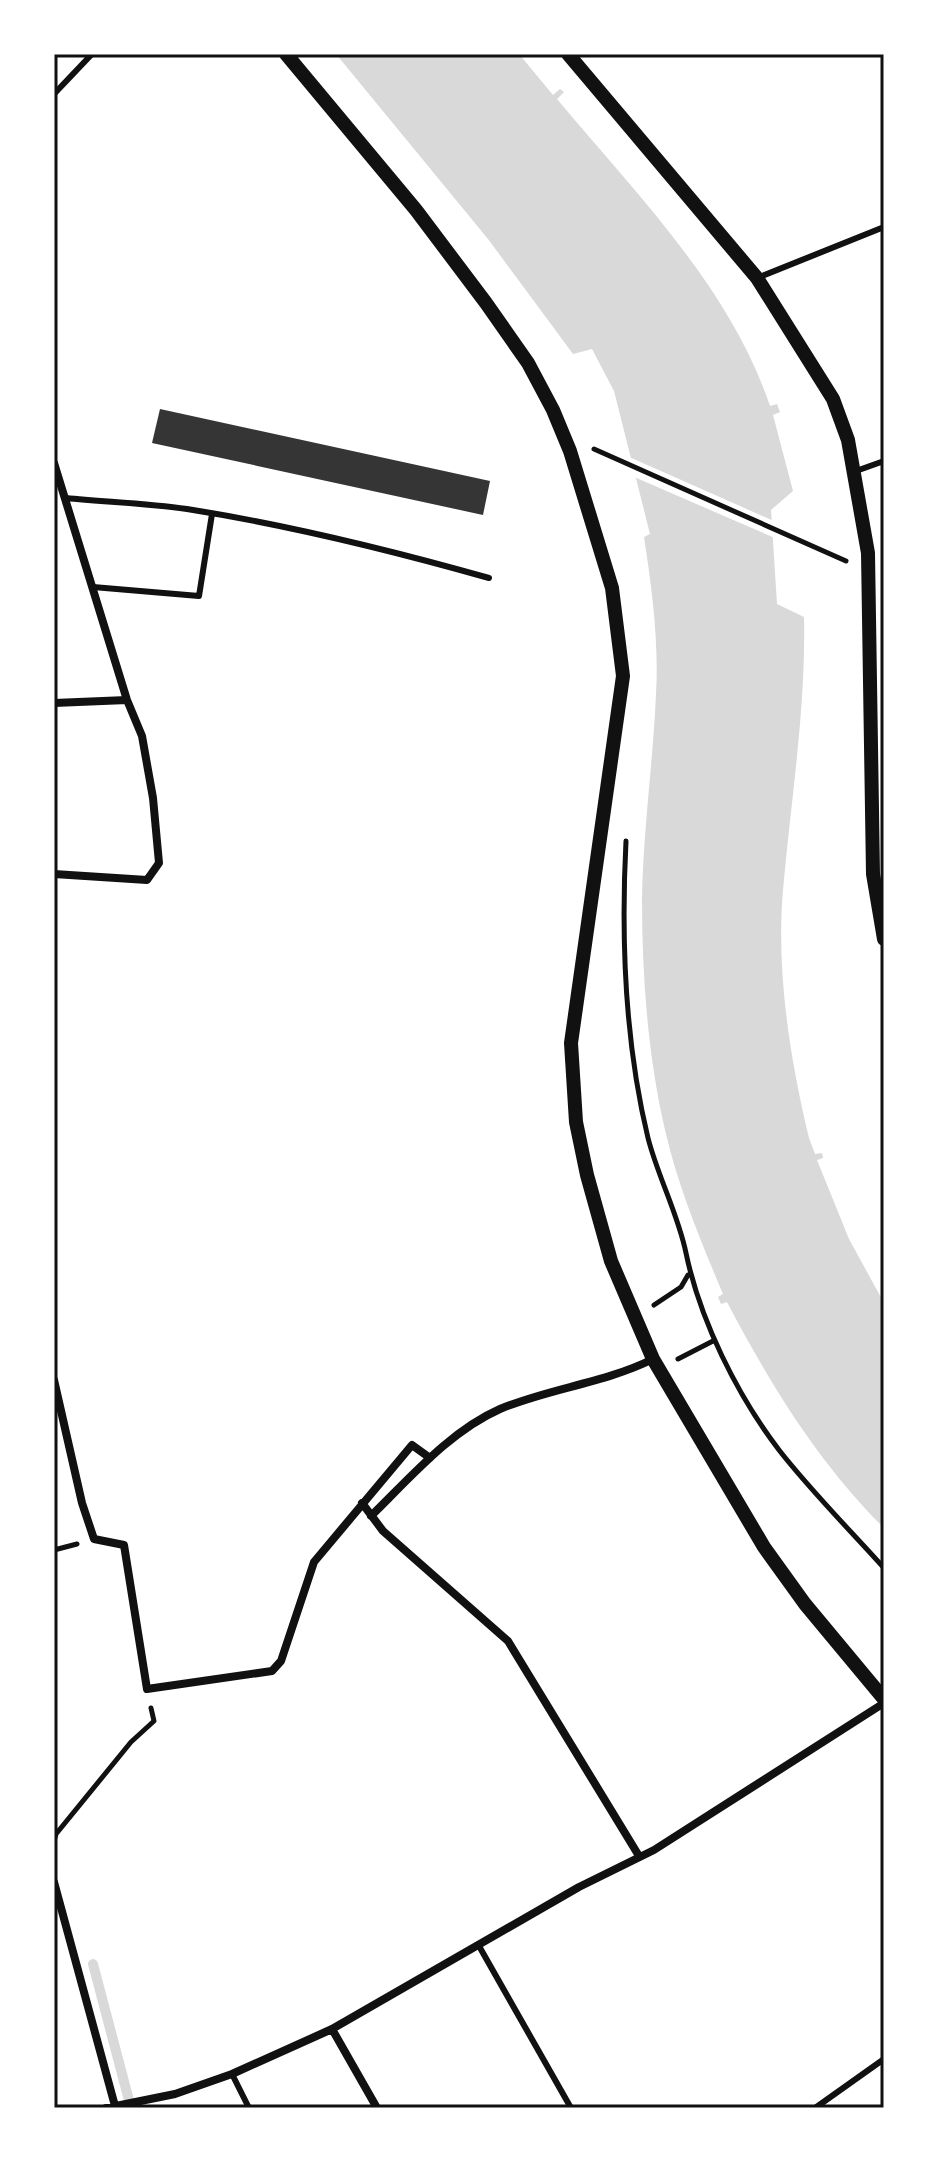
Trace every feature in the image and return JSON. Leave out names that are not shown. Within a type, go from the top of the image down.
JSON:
[{"type":"street","points":[[54,1882],[112,2107],[175,2094],[232,2074],[332,2029],[698,1822],[884,1701],[805,1604],[764,1547],[656,1364],[611,1261],[587,1175],[575,1106],[571,1043],[621,708],[623,676],[612,588],[595,524],[553,410],[528,363],[416,210],[286,54]]},
{"type":"street","points":[[568,54],[757,278],[833,399],[856,471],[868,553],[873,874],[884,938]]},
{"type":"street","points":[[54,463],[127,700],[142,736],[153,798],[159,863],[147,880],[54,874]]},
{"type":"street","points":[[54,703],[127,700]]},
{"type":"street","points":[[371,1516],[430,1458],[479,1420],[501,1409],[656,1364]]},
{"type":"street","points":[[54,1380],[82,1503],[94,1539],[124,1545],[147,1689],[272,1671],[281,1661],[314,1562],[412,1445],[430,1458]]},
{"type":"street","points":[[362,1503],[383,1531],[485,1617],[508,1641],[639,1856]]},
{"type":"street","points":[[332,2029],[377,2108]]},
{"type":"lane","points":[[54,94],[92,54]]},
{"type":"lane","points":[[757,278],[884,227]]},
{"type":"lane","points":[[856,471],[884,461]]},
{"type":"lane","points":[[66,498],[212,514],[371,545],[489,578]]},
{"type":"lane","points":[[93,587],[199,596],[212,514]]},
{"type":"lane","points":[[479,1946],[571,2108]]},
{"type":"lane","points":[[815,2108],[884,2059]]},
{"type":"lane","points":[[232,2074],[249,2108]]},
{"type":"path","points":[[595,461],[593,449],[846,561]]},
{"type":"path","points":[[626,828],[627,954],[637,1088],[649,1141],[686,1254],[688,1274],[713,1341],[778,1448],[884,1568]]},
{"type":"path","points":[[646,1309],[668,1298],[681,1287],[688,1274]]},
{"type":"path","points":[[656,1364],[713,1341]]},
{"type":"path","points":[[54,1841],[56,1834],[131,1742],[154,1721],[147,1689]]},
{"type":"shaded area","points":[[336,54],[519,54],[553,95],[560,89],[564,92],[557,99],[649,207],[706,282],[753,363],[770,406],[777,404],[780,412],[773,415],[793,491],[771,510],[777,604],[804,617],[800,720],[781,921],[783,984],[796,1077],[809,1138],[815,1154],[822,1153],[823,1158],[817,1160],[849,1239],[884,1303],[884,1528],[817,1449],[760,1363],[727,1302],[721,1304],[718,1297],[723,1294],[684,1195],[666,1134],[650,1047],[642,929],[644,848],[657,674],[654,616],[644,537],[650,534],[614,391],[592,349],[573,354],[488,239]]},
{"type":"pier","points":[[627,456],[776,522],[777,539],[632,476]]},
{"type":"building","points":[[160,409],[490,481],[483,515],[152,443]]},
{"type":"waterway","points":[[93,1964],[131,2108]]}]
